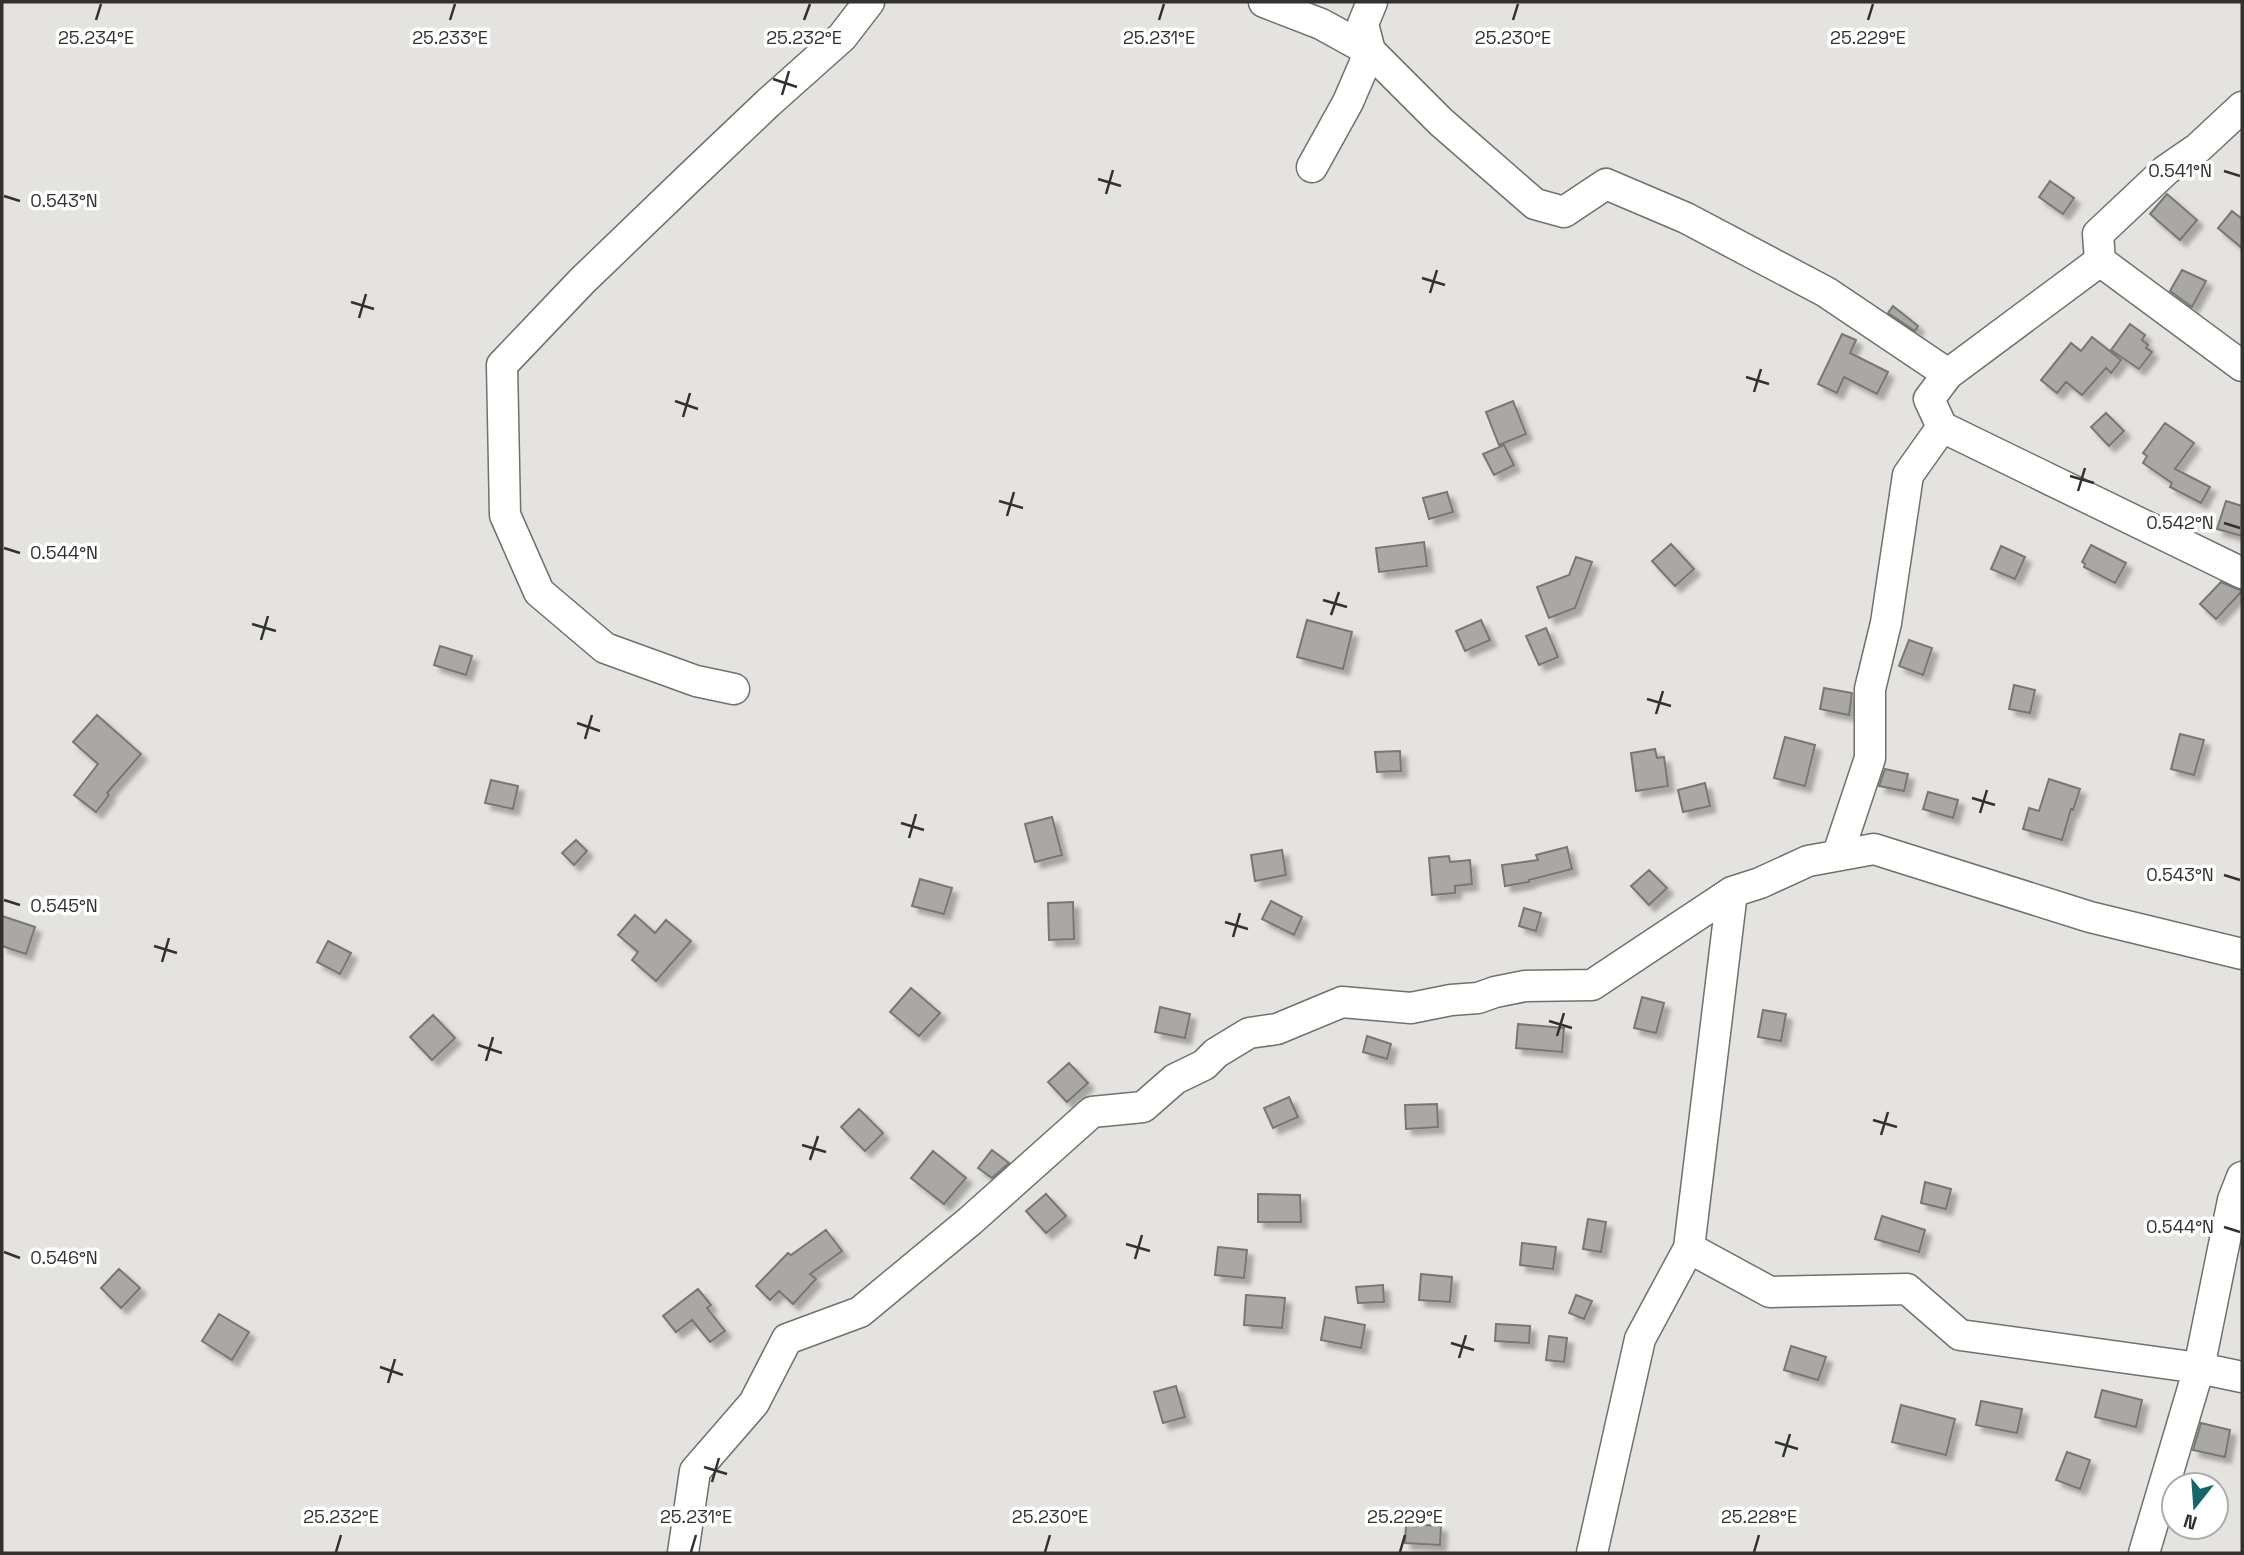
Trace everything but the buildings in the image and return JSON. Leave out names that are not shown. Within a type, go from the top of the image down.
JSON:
[{"type":"street","points":[[734,689],[696,681],[605,648],[539,592],[505,515],[502,365],[582,281],[768,103],[842,37],[869,2]]},
{"type":"street","points":[[1264,2],[1321,24],[1370,51],[1441,122],[1535,204],[1564,212],[1606,184],[1634,195],[1686,218],[1826,292],[1948,374]]},
{"type":"street","points":[[1312,167],[1348,102],[1370,51],[1363,24],[1372,2]]},
{"type":"street","points":[[2242,107],[2197,148],[2166,170],[2098,234],[2100,261],[2242,366]]},
{"type":"street","points":[[2100,261],[1948,374],[1929,399],[1942,427],[2242,573]]},
{"type":"street","points":[[1838,854],[1870,758],[1870,688],[1886,623],[1908,475],[1942,427]]},
{"type":"street","points":[[683,1553],[695,1471],[754,1404],[787,1339],[860,1312],[970,1221],[1092,1112],[1143,1107],[1175,1079],[1204,1065],[1216,1053],[1249,1033],[1277,1029],[1342,1002],[1410,1008],[1478,998],[1525,986],[1592,985],[1732,892],[1760,883],[1808,861],[1874,849],[2090,917],[2242,954]]},
{"type":"street","points":[[1592,1553],[1640,1339],[1689,1248],[1732,892]]},
{"type":"street","points":[[2144,1553],[2199,1368],[2233,1200],[2242,1177]]},
{"type":"street","points":[[1689,1248],[1770,1292],[1907,1289],[1960,1335],[2199,1368],[2242,1377]]}]
